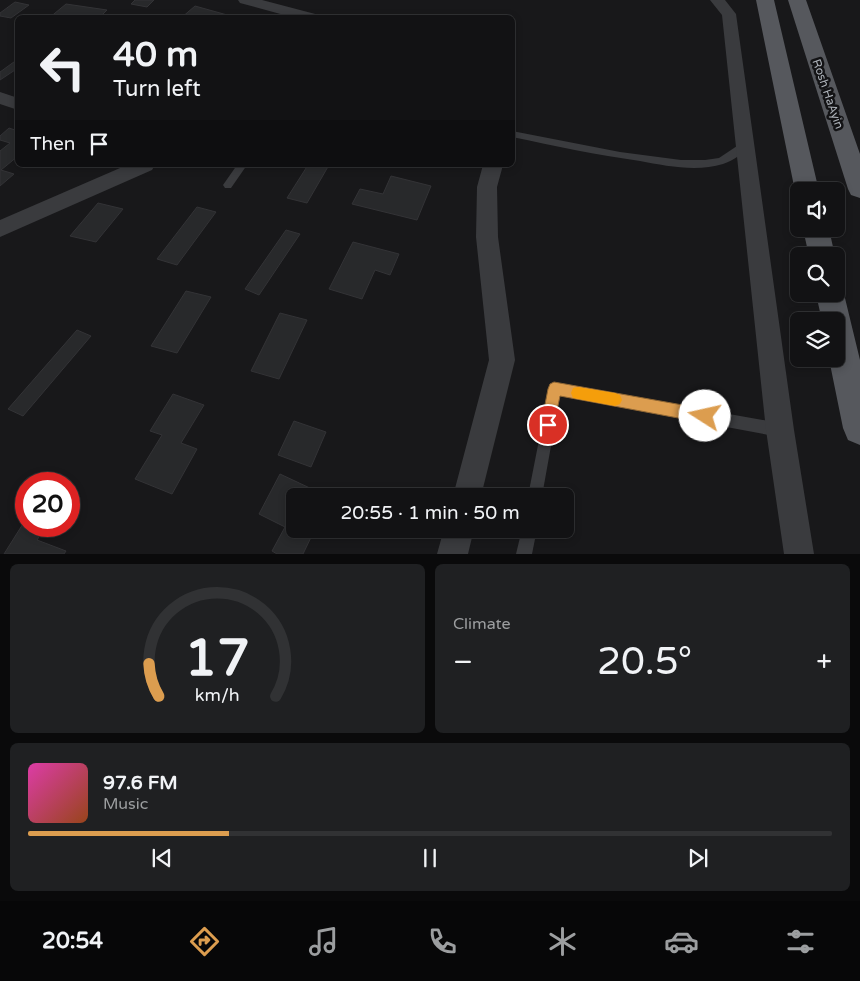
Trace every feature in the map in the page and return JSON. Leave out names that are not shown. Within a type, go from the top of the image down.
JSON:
[{"type":"main road","points":[[764,0],[805,182]]},
{"type":"main road","name":"Rosh HaAyin","points":[[797,0],[860,189]]},
{"type":"main road","points":[[845,361],[860,428]]},
{"type":"street","points":[[245,0],[302,15]]},
{"type":"street","points":[[717,0],[729,14],[780,430],[799,554]]},
{"type":"street","points":[[0,98],[15,103]]},
{"type":"street","points":[[0,229],[112,171],[134,167]]},
{"type":"street","points":[[469,488],[502,360],[487,237],[487,187],[493,167]]},
{"type":"street","points":[[452,554],[456,538]]},
{"type":"lane","points":[[515,135],[648,159],[691,163],[720,162],[746,144]]},
{"type":"lane","points":[[228,185],[241,167]]},
{"type":"lane","points":[[536,488],[554,389],[780,430]]},
{"type":"lane","points":[[524,554],[527,538]]},
{"type":"building","points":[[135,0],[154,0],[147,7],[131,4]]},
{"type":"building","points":[[15,2],[29,5],[11,18],[0,16],[0,13]]},
{"type":"building","points":[[66,4],[107,10],[102,15],[53,15]]},
{"type":"building","points":[[195,6],[227,15],[184,15]]},
{"type":"building","points":[[15,61],[15,70],[0,80],[0,72]]},
{"type":"building","points":[[9,128],[15,130],[15,158],[1,170],[14,174],[0,186],[0,151],[10,143],[0,140],[0,136]]},
{"type":"building","points":[[307,167],[328,167],[307,203],[287,198]]},
{"type":"building","points":[[391,176],[431,186],[417,220],[352,204],[360,189],[383,194]]},
{"type":"building","points":[[98,203],[123,209],[96,242],[70,236]]},
{"type":"building","points":[[197,207],[216,212],[177,265],[157,259]]},
{"type":"building","points":[[286,230],[300,234],[259,295],[245,289]]},
{"type":"building","points":[[353,242],[399,254],[390,275],[375,270],[362,299],[329,289]]},
{"type":"building","points":[[186,291],[211,297],[177,353],[151,346]]},
{"type":"building","points":[[280,313],[307,320],[279,379],[251,371]]},
{"type":"building","points":[[77,330],[91,336],[23,416],[8,409]]},
{"type":"building","points":[[173,394],[204,405],[181,443],[197,449],[172,494],[135,479],[162,435],[150,431]]},
{"type":"building","points":[[294,421],[326,432],[311,467],[278,455]]},
{"type":"building","points":[[280,474],[310,488],[286,488],[286,538],[311,538],[303,554],[277,554],[272,551],[285,527],[259,514]]},
{"type":"building","points":[[15,536],[39,537],[37,540],[66,551],[64,554],[4,554]]},
{"type":"slow traffic","points":[[578,393],[615,400]]},
{"type":"route","points":[[548,425],[554,389],[705,416]]}]
